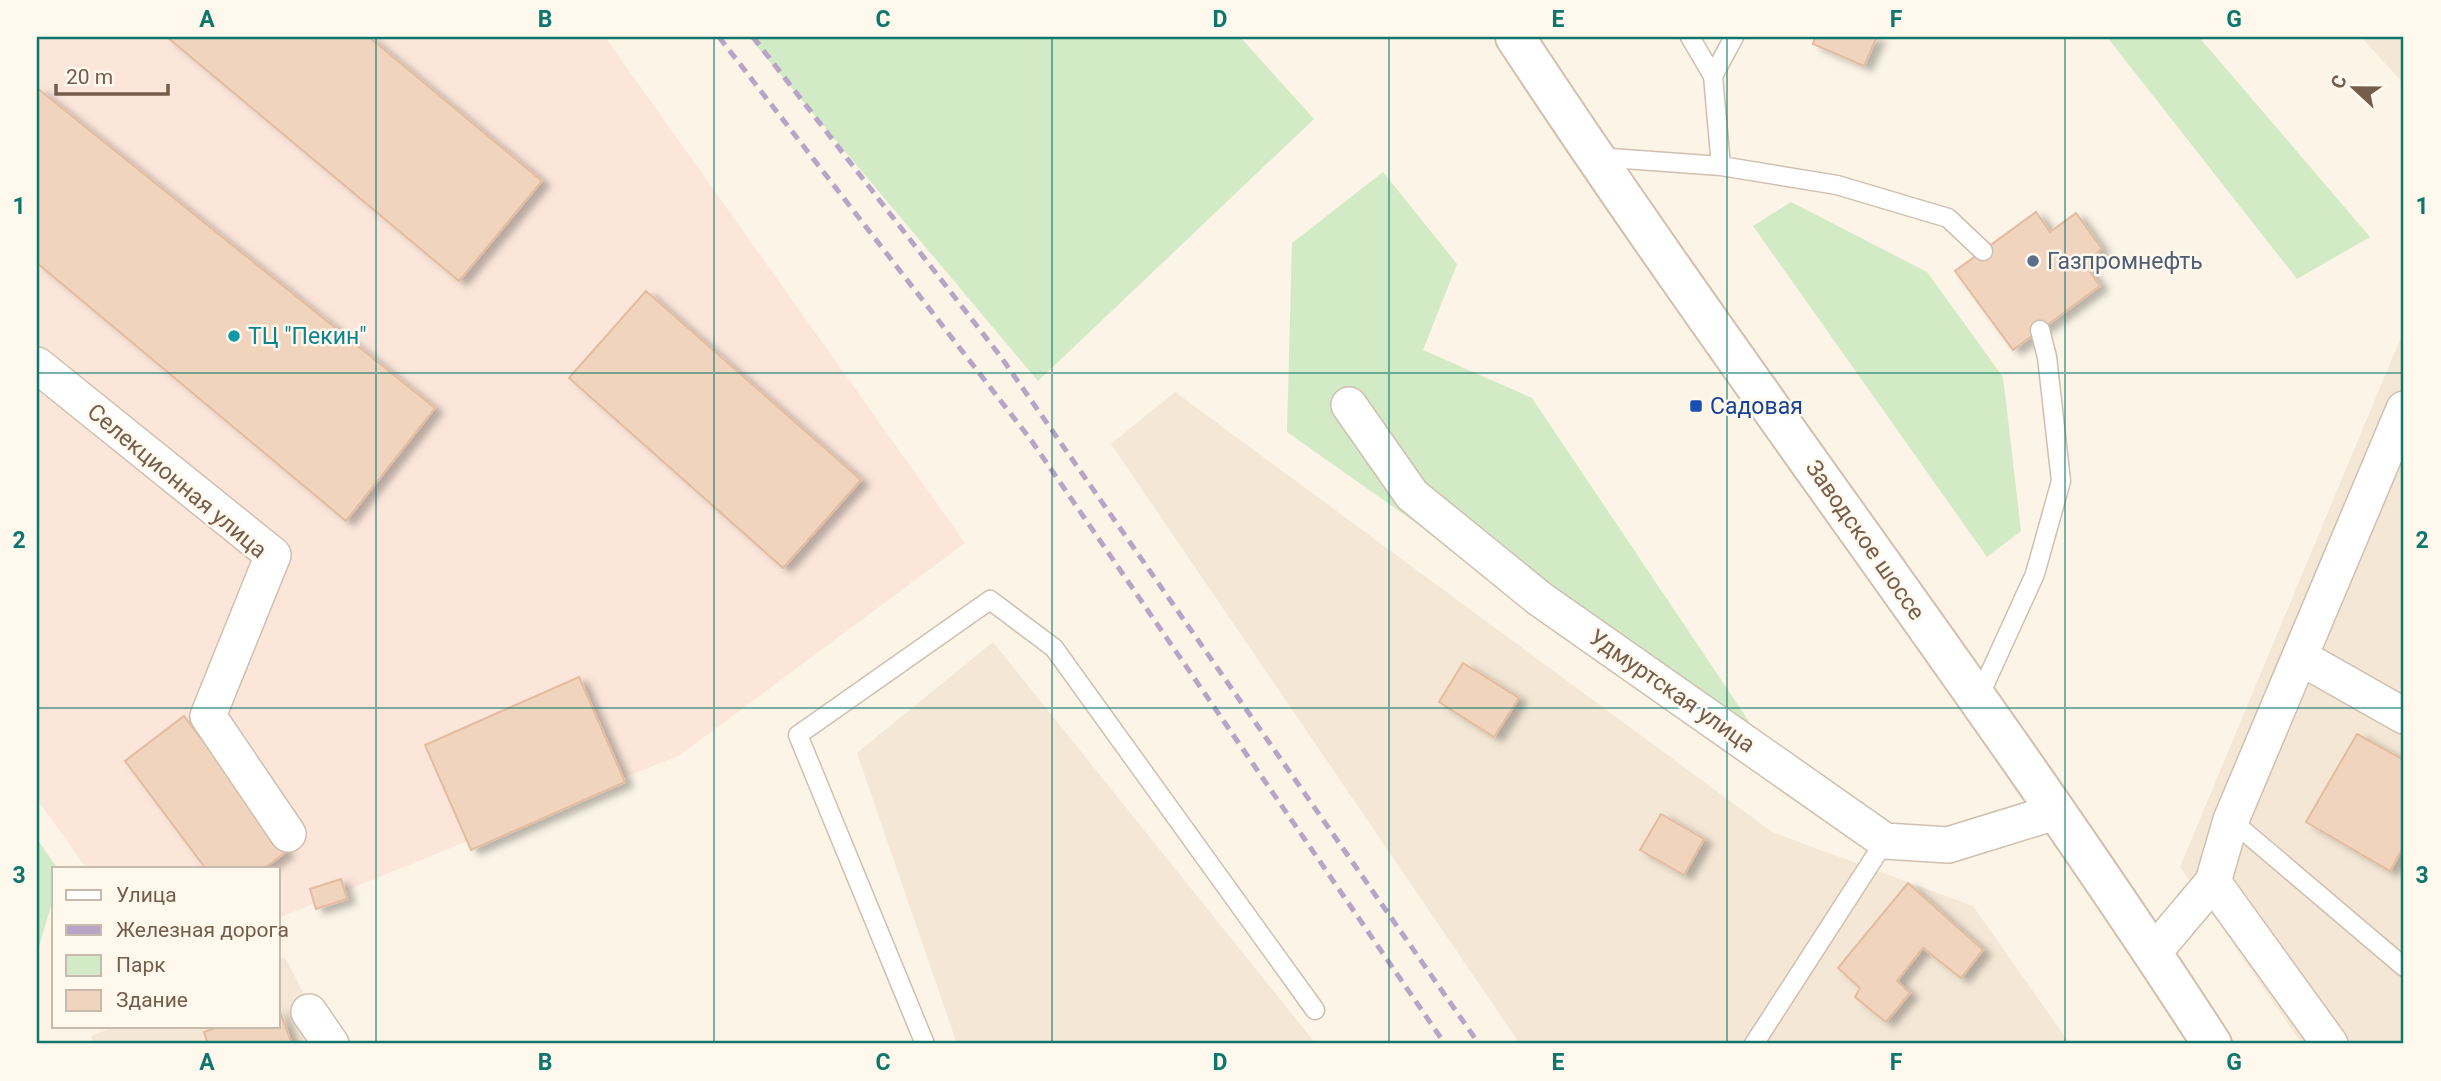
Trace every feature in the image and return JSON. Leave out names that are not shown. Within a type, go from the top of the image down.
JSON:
[{"type":"main road","name":"Заводское шоссе","points":[[1515,37],[1594,157],[1978,699],[2153,953],[2212,1044]]},
{"type":"street","name":"Селекционная улица","points":[[37,365],[273,555],[208,716],[288,834]]},
{"type":"street","name":"Удмуртская улица","points":[[1349,405],[1412,495],[1540,600],[1885,841]]},
{"type":"street","points":[[2153,953],[2213,882],[2231,820],[2404,409]]},
{"type":"street","points":[[2300,657],[2404,716]]},
{"type":"street","points":[[1885,841],[1948,845],[2055,812]]},
{"type":"street","points":[[2213,882],[2330,1044]]},
{"type":"street","points":[[309,1012],[331,1044]]},
{"type":"lane","points":[[1690,37],[1713,76],[1721,166]]},
{"type":"lane","points":[[1713,76],[1734,37]]},
{"type":"lane","points":[[1594,157],[1721,166],[1837,186],[1948,218],[1983,251]]},
{"type":"lane","points":[[1978,699],[2035,574],[2061,481],[2047,357],[2040,330]]},
{"type":"lane","points":[[925,1044],[798,734],[990,600],[1054,648],[1315,1010]]},
{"type":"lane","points":[[2231,820],[2404,967]]},
{"type":"lane","points":[[1754,1044],[1885,841]]},
{"type":"shaded area","points":[[37,37],[605,37],[965,543],[680,755],[280,917],[280,867],[86,867],[37,799]]},
{"type":"shaded area","points":[[2361,37],[2404,37],[2404,84]]},
{"type":"shaded area","points":[[2404,330],[2404,1044],[2302,1044],[2180,867]]},
{"type":"shaded area","points":[[1175,392],[1772,832],[1973,906],[2070,1044],[1520,1044],[1111,444]]},
{"type":"shaded area","points":[[993,642],[1316,1044],[957,1044],[857,753]]},
{"type":"shaded area","points":[[285,957],[329,1044],[94,1044],[91,1036],[111,1028],[280,1028],[280,959]]},
{"type":"green space","points":[[749,37],[1240,37],[1314,119],[1038,381]]},
{"type":"green space","points":[[2107,37],[2199,37],[2370,237],[2297,279]]},
{"type":"green space","points":[[1383,172],[1457,264],[1423,350],[1532,398],[1795,790],[1287,432],[1292,243]]},
{"type":"green space","points":[[1791,202],[1927,272],[2003,377],[2021,531],[1987,557],[1753,226]]},
{"type":"green space","points":[[37,839],[57,867],[52,867],[52,903],[37,953]]},
{"type":"building","points":[[167,37],[369,37],[542,181],[459,281]]},
{"type":"building","points":[[1815,37],[1877,37],[1864,66],[1813,44]]},
{"type":"building","name":"ТЦ \"Пекин\"","points":[[37,88],[435,408],[346,521],[37,263]]},
{"type":"building","points":[[2036,212],[2050,232],[2076,213],[2102,249],[2084,263],[2100,286],[2013,350],[1955,271]]},
{"type":"building","points":[[646,291],[861,480],[783,568],[569,378]]},
{"type":"building","points":[[1463,663],[1519,698],[1494,737],[1439,702]]},
{"type":"building","points":[[579,677],[625,782],[471,850],[425,745]]},
{"type":"building","points":[[184,716],[286,852],[266,867],[204,867],[125,761]]},
{"type":"building","points":[[2357,734],[2404,760],[2404,846],[2390,871],[2306,822]]},
{"type":"building","points":[[1661,814],[1704,839],[1684,875],[1640,850]]},
{"type":"building","points":[[341,879],[347,899],[316,909],[310,889]]},
{"type":"building","points":[[1908,883],[1983,950],[1961,978],[1923,948],[1897,981],[1910,993],[1886,1022],[1855,997],[1860,988],[1838,968]]},
{"type":"building","points":[[280,1012],[292,1044],[208,1044],[204,1032],[215,1028],[280,1028]]},
{"type":"railway","points":[[719,37],[1031,440],[1445,1044]]},
{"type":"railway","points":[[753,37],[1001,357],[1479,1044]]},
{"type":"place","name":"Газпромнефть","points":[[2033,261]]},
{"type":"place","name":"ТЦ \"Пекин\"","points":[[234,336]]},
{"type":"place","name":"Садовая","points":[[1696,406]]}]
